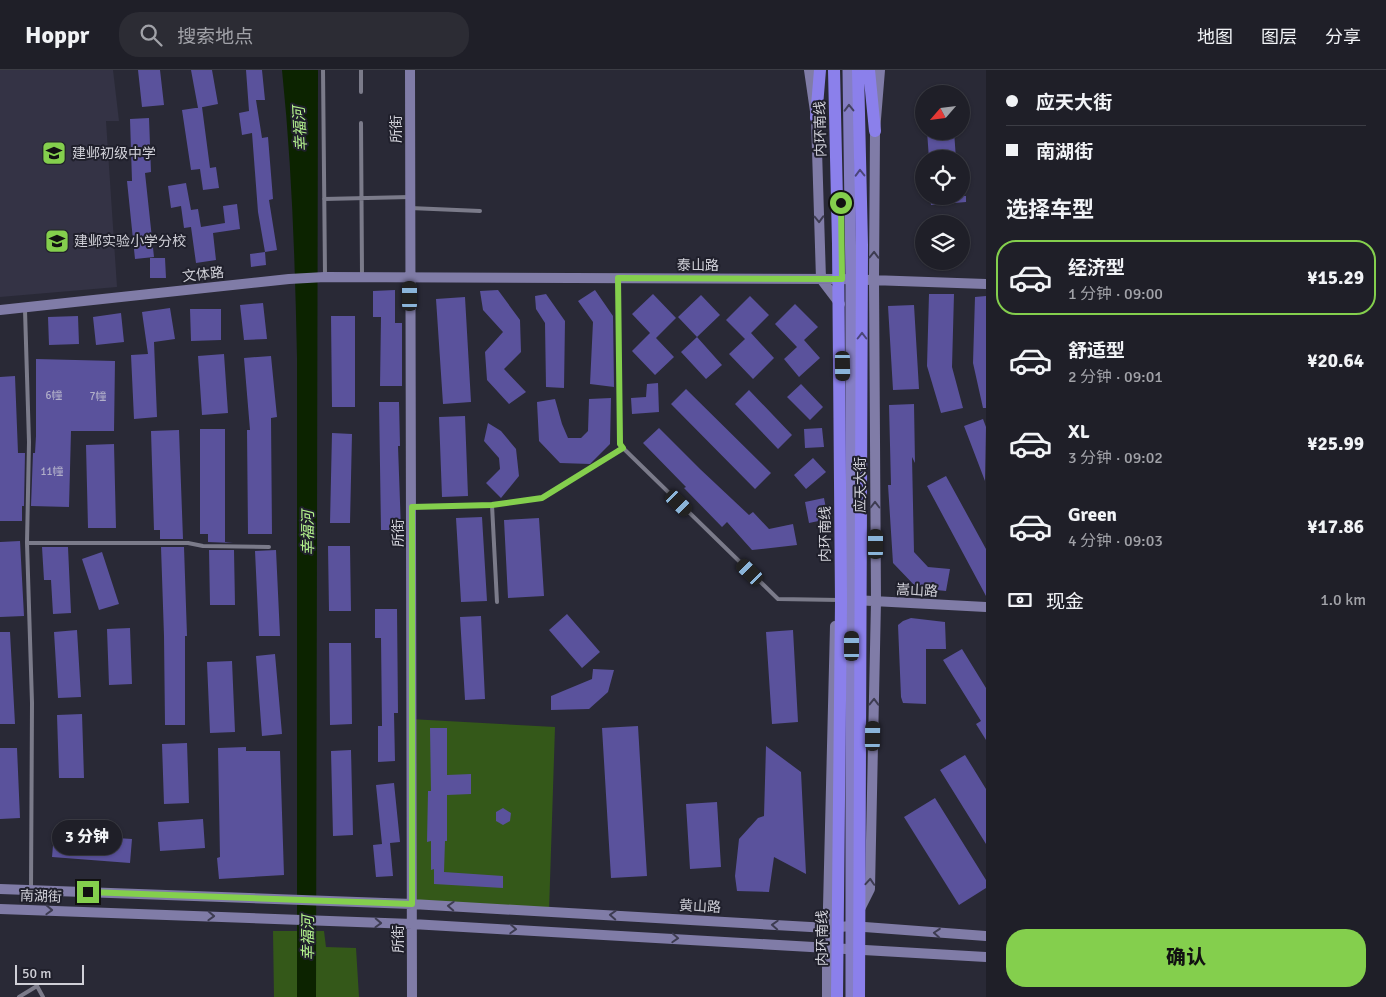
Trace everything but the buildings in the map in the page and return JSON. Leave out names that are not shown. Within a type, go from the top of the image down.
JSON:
[{"type":"highway","points":[[816,118],[820,70]]},
{"type":"highway","name":"内环南线","points":[[834,70],[838,244],[841,602],[837,997]]},
{"type":"highway","points":[[869,71],[875,131]]},
{"type":"highway","points":[[859,997],[862,344],[869,71]]},
{"type":"main road","name":"所街","points":[[410,70],[412,997]]},
{"type":"main road","points":[[809,70],[816,118],[821,278],[842,307]]},
{"type":"main road","name":"应天大街","points":[[827,997],[835,616],[850,600],[842,307],[847,279],[838,70]]},
{"type":"main road","name":"应天大街","points":[[848,70],[847,279],[850,600],[847,949],[851,997]]},
{"type":"main road","name":"应天大街","points":[[847,927],[870,889],[876,601],[875,131]]},
{"type":"main road","name":"泰山路","points":[[410,277],[821,278],[986,284]]},
{"type":"main road","name":"文体路","points":[[0,310],[293,279],[410,277]]},
{"type":"main road","name":"嵩山路","points":[[850,600],[986,607]]},
{"type":"main road","name":"南湖街","points":[[0,889],[412,904]]},
{"type":"main road","name":"黄山路","points":[[412,904],[986,936]]},
{"type":"main road","name":"南湖街","points":[[0,909],[412,924]]},
{"type":"main road","points":[[412,924],[986,957]]},
{"type":"main road","name":"应天大街","points":[[843,997],[847,949]]},
{"type":"main road","name":"应天大街","points":[[847,949],[864,997]]},
{"type":"lane","points":[[322,278],[324,199],[323,70]]},
{"type":"lane","points":[[361,70],[361,92]]},
{"type":"lane","points":[[362,123],[362,277]]},
{"type":"lane","points":[[324,199],[410,197]]},
{"type":"lane","points":[[410,208],[480,210]]},
{"type":"lane","points":[[618,278],[620,444],[778,599],[850,600]]},
{"type":"lane","points":[[25,307],[29,442],[27,543],[32,703],[31,890]]},
{"type":"lane","points":[[412,507],[492,505],[542,498],[623,448]]},
{"type":"lane","points":[[492,505],[497,602]]},
{"type":"lane","points":[[27,543],[188,543],[203,546],[269,547]]},
{"type":"lane","points":[[19,997],[37,986],[43,997]]},
{"type":"shaded area","points":[[0,70],[113,70],[119,121],[106,121],[117,287],[0,297]]},
{"type":"green space","points":[[410,719],[555,727],[549,912],[412,904]]},
{"type":"green space","points":[[273,931],[324,931],[326,947],[356,948],[359,997],[274,997]]},
{"type":"water","name":"幸福河","points":[[282,70],[318,70],[316,997],[297,997],[297,358],[292,214]]},
{"type":"place","name":"建邺初级中学","points":[[54,153]]},
{"type":"place","name":"建邺实验小学分校","points":[[57,241]]},
{"type":"route","points":[[88,892],[412,904],[412,507],[492,505],[542,498],[623,448],[620,444],[618,278],[842,279],[841,203]]}]
